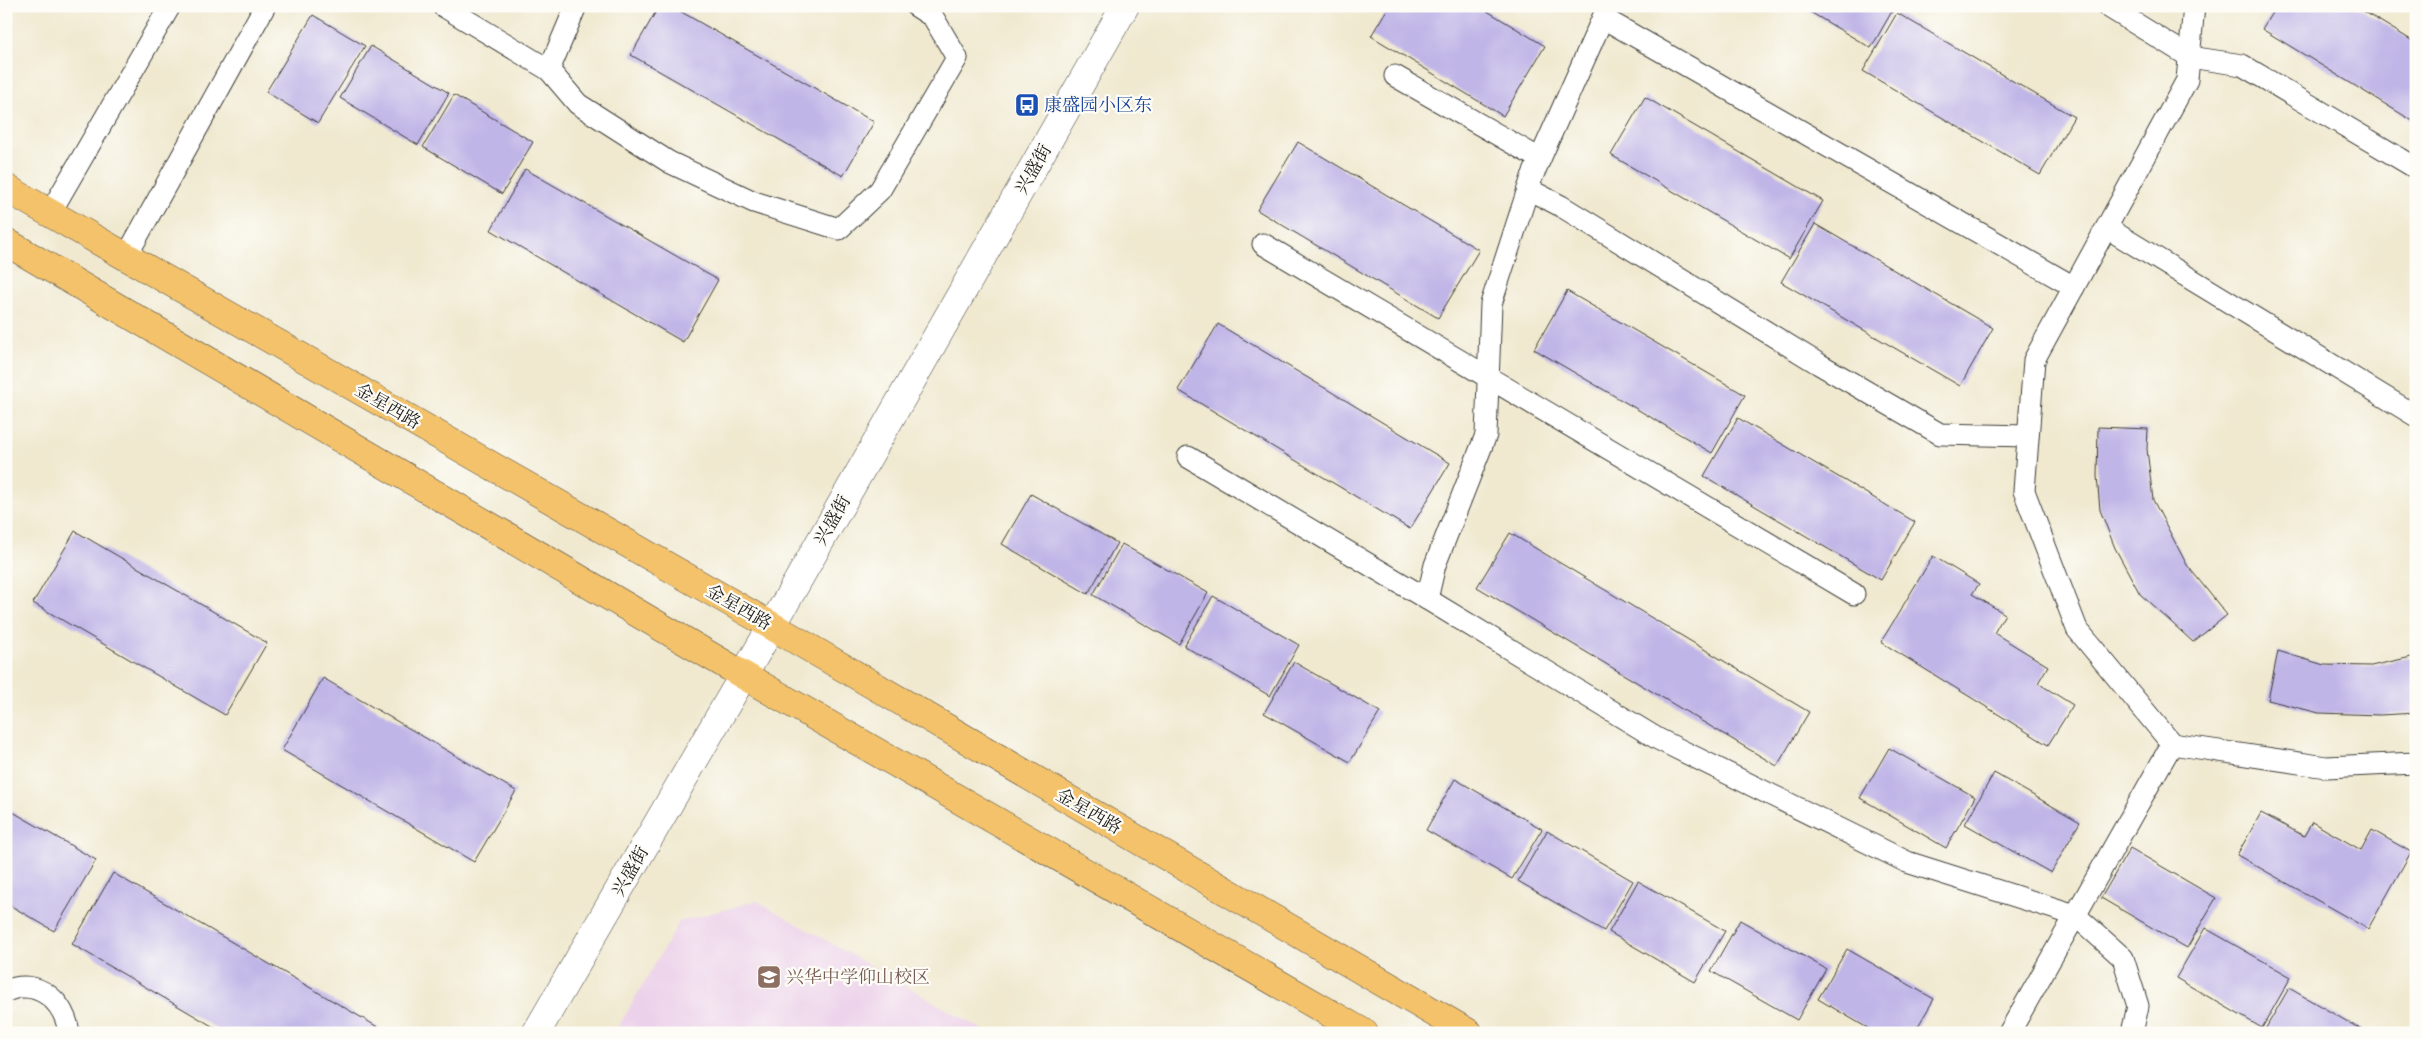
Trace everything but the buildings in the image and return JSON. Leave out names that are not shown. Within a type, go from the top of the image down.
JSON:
[{"type":"main road","name":"金星西路","points":[[6,188],[772,626],[1468,1033]]},
{"type":"main road","points":[[6,242],[743,675],[1364,1033]]},
{"type":"street","name":"兴盛街","points":[[536,1033],[772,626],[1125,6]]},
{"type":"lane","points":[[50,213],[170,6]]},
{"type":"lane","points":[[126,257],[265,6]]},
{"type":"lane","points":[[443,6],[549,70],[578,104],[669,162],[754,202],[839,229],[880,190],[957,58],[933,17],[916,6]]},
{"type":"lane","points":[[549,70],[576,6]]},
{"type":"lane","points":[[2107,6],[2190,57],[2242,65],[2416,168]]},
{"type":"lane","points":[[2194,6],[2187,80],[2034,360],[2024,491],[2077,629],[2172,744],[2326,767],[2416,764]]},
{"type":"lane","points":[[1428,599],[1435,565],[1486,435],[1491,304],[1528,188],[1605,12],[2074,287]]},
{"type":"lane","points":[[1395,76],[1540,159]]},
{"type":"lane","points":[[1528,188],[1561,206],[1819,364],[1940,434],[2028,436]]},
{"type":"lane","points":[[2107,228],[2416,416]]},
{"type":"lane","points":[[1263,244],[1488,379],[1854,594]]},
{"type":"lane","points":[[1188,457],[1428,599],[1658,739],[1907,862],[2075,915],[2123,958],[2138,1006],[2132,1033]]},
{"type":"lane","points":[[2009,1033],[2172,744]]},
{"type":"lane","points":[[6,991],[23,986],[37,989],[50,995],[61,1007],[67,1021],[69,1033]]},
{"type":"shaded area","name":"兴华中学仰山校区","points":[[757,901],[988,1033],[615,1033],[679,922]]},
{"type":"place","name":"康盛园小区东","points":[[1027,105]]},
{"type":"place","name":"兴华中学仰山校区","points":[[769,977]]}]
